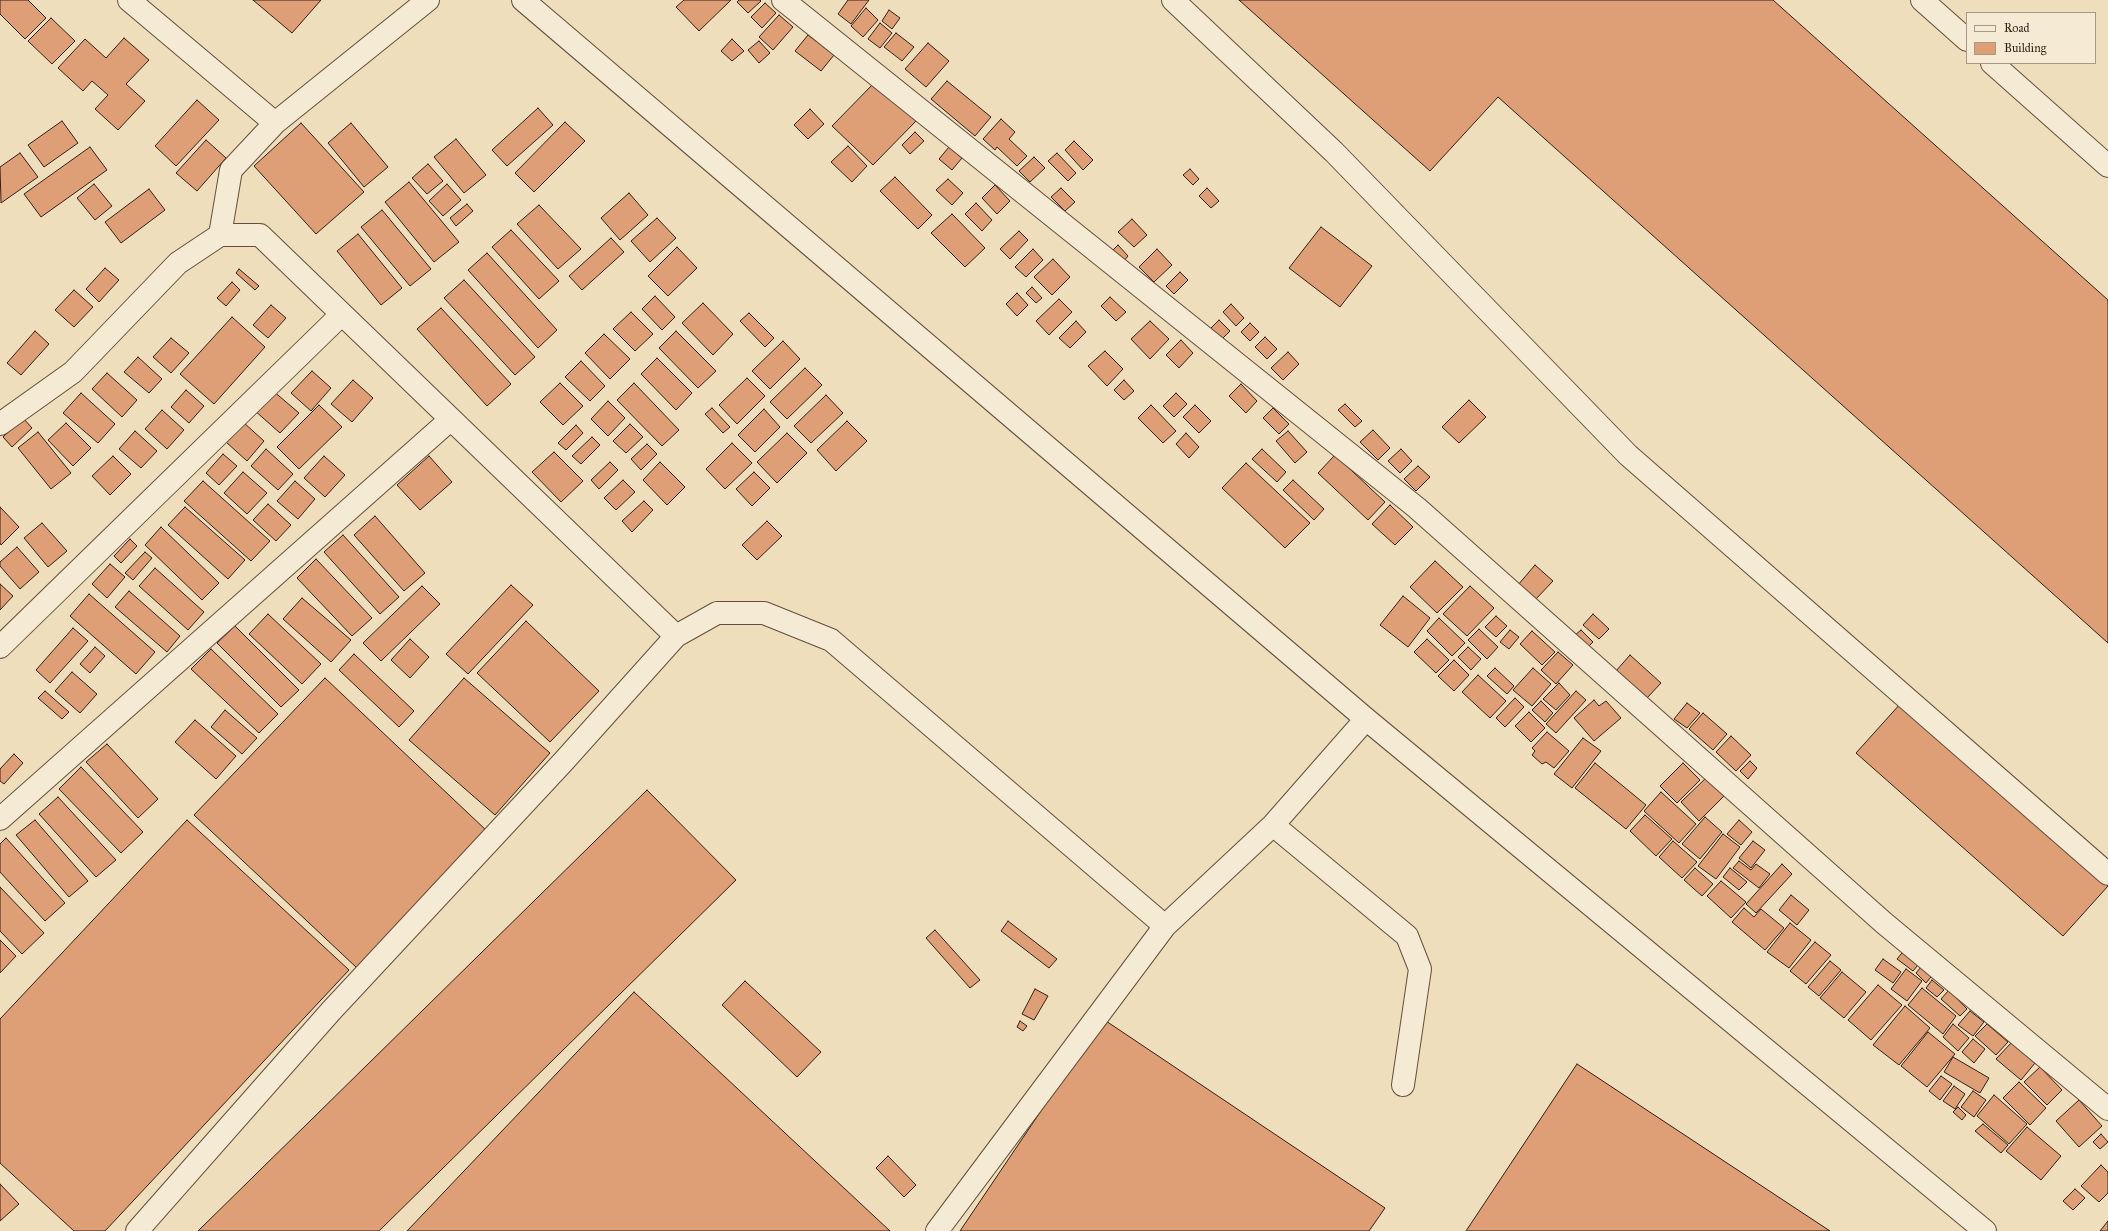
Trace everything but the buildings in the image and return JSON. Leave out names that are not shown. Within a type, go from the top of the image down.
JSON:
[{"type":"lane","points":[[129,0],[275,123]]},
{"type":"lane","points":[[220,235],[231,170],[275,123],[428,0]]},
{"type":"lane","points":[[523,0],[1366,719],[1985,1231]]},
{"type":"lane","points":[[783,0],[1417,508],[1884,923],[2108,1110]]},
{"type":"lane","points":[[1173,0],[1334,152],[1628,455],[2108,874]]},
{"type":"lane","points":[[1922,0],[1966,39]]},
{"type":"lane","points":[[1993,64],[2108,166]]},
{"type":"lane","points":[[0,424],[73,372],[178,263],[220,235],[260,235],[676,636]]},
{"type":"lane","points":[[0,647],[342,314]]},
{"type":"lane","points":[[0,819],[451,419]]},
{"type":"lane","points":[[137,1231],[331,1011],[563,762],[676,636],[717,613],[764,613],[831,640],[1165,926]]},
{"type":"lane","points":[[937,1231],[1165,926],[1273,825],[1366,719]]},
{"type":"lane","points":[[1273,825],[1407,936],[1420,969],[1403,1085]]}]
